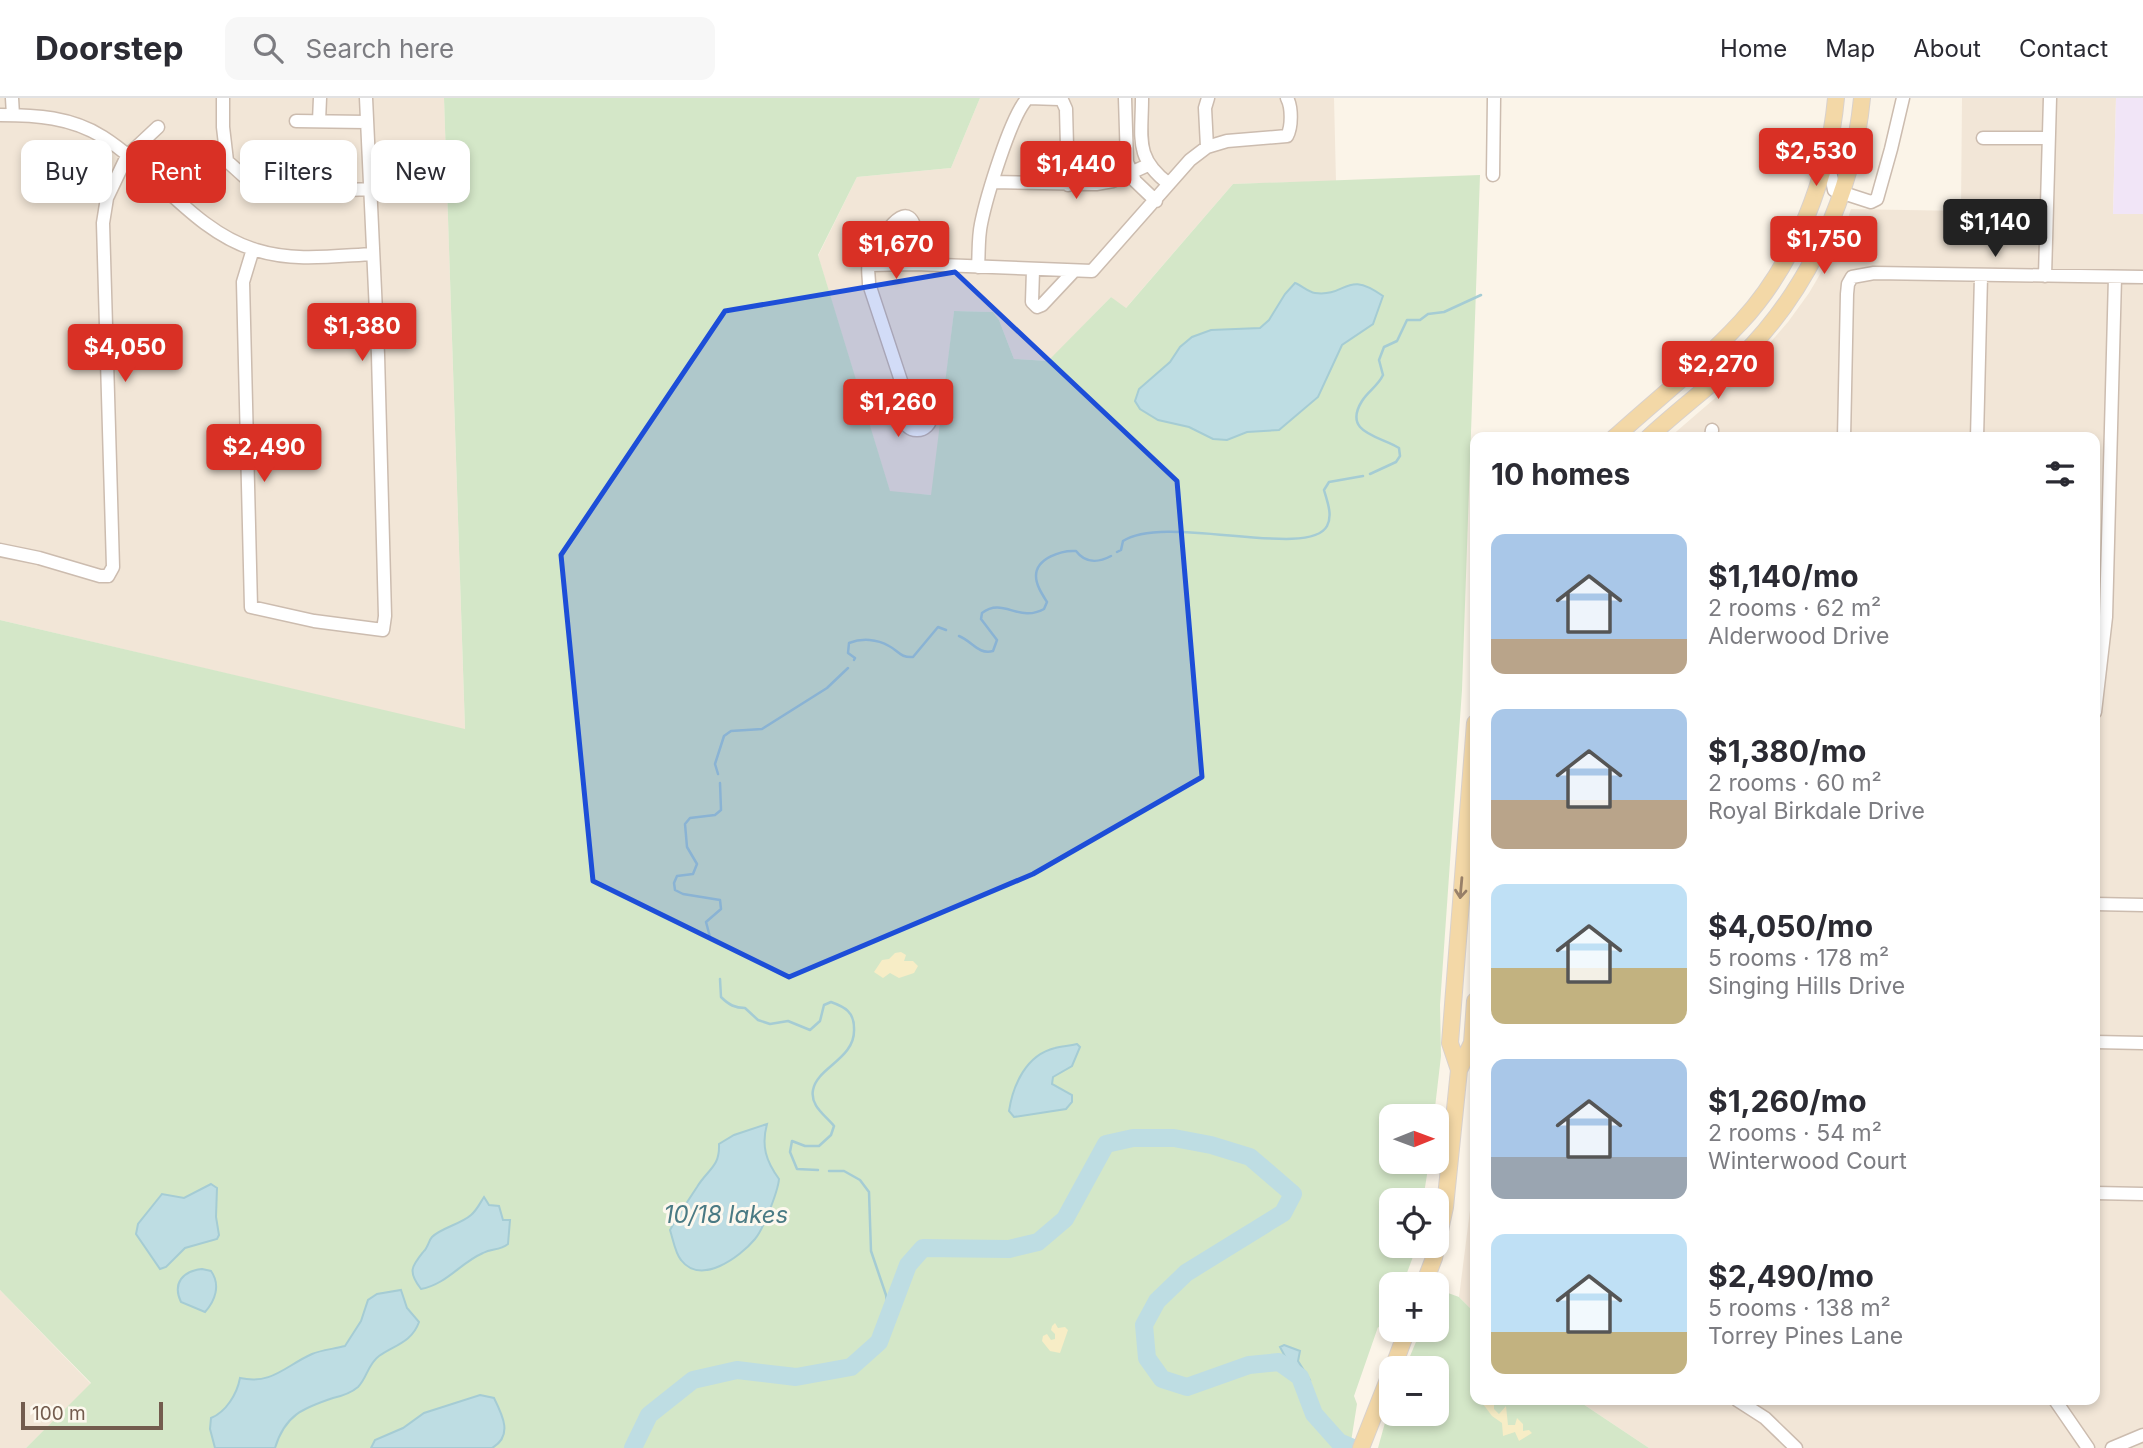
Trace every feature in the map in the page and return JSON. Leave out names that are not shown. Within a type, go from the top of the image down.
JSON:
[{"type":"main road","points":[[1621,432],[1714,349],[1743,319],[1791,250],[1814,197],[1827,157],[1836,98]]},
{"type":"main road","points":[[1655,432],[1741,357],[1773,321],[1802,279],[1824,237],[1841,194],[1862,98]]},
{"type":"main road","points":[[1714,349],[1729,368]]},
{"type":"main road","points":[[1429,1272],[1445,1207],[1467,1068],[1450,1043],[1470,787]]},
{"type":"main road","points":[[1361,1448],[1379,1402]]},
{"type":"street","points":[[12,98],[7,115],[41,115],[73,123],[102,136],[126,155]]},
{"type":"street","points":[[223,98],[227,161],[248,180],[281,193],[370,189]]},
{"type":"street","points":[[319,121],[320,98]]},
{"type":"street","points":[[253,250],[243,282],[251,607],[320,622],[383,630],[385,616],[378,355],[366,98]]},
{"type":"street","points":[[978,267],[980,226],[992,182],[1019,108],[1028,98],[1062,100],[1066,109],[1068,185]]},
{"type":"street","points":[[1125,98],[1125,151],[1135,181],[1156,201]]},
{"type":"street","points":[[1142,98],[1142,150],[1148,165],[1169,184]]},
{"type":"street","points":[[1207,147],[1205,108],[1208,98]]},
{"type":"street","points":[[868,265],[915,264],[1087,272],[1098,266],[1190,160],[1207,147],[1248,138],[1287,136],[1290,131],[1290,104],[1287,98]]},
{"type":"street","points":[[1493,175],[1494,98]]},
{"type":"street","points":[[1827,157],[1834,190],[1871,202],[1877,199],[1903,98]]},
{"type":"street","points":[[2045,276],[2050,98]]},
{"type":"street","points":[[296,121],[366,122]]},
{"type":"street","points":[[144,140],[158,127]]},
{"type":"street","points":[[1983,138],[2048,138]]},
{"type":"street","points":[[0,550],[100,576],[108,576],[113,567],[103,223],[107,198],[126,158]]},
{"type":"street","points":[[992,182],[1096,184],[1132,174],[1148,165]]},
{"type":"street","points":[[181,203],[217,230],[253,250],[302,257],[373,254]]},
{"type":"street","points":[[909,405],[869,284],[868,265],[886,230],[893,223],[908,218],[913,221],[916,230],[915,264]]},
{"type":"street","points":[[1033,270],[1032,302],[1037,307],[1073,272]]},
{"type":"street","points":[[1843,432],[1847,294],[1848,284],[1853,277],[1874,273],[2143,277]]},
{"type":"street","points":[[1976,432],[1981,276]]},
{"type":"street","points":[[2101,616],[2115,277]]},
{"type":"street","points":[[2100,904],[2143,905]]},
{"type":"street","points":[[2100,1042],[2143,1043]]},
{"type":"street","points":[[2100,1193],[2143,1194]]},
{"type":"street","points":[[1745,1405],[1765,1418],[1796,1448]]},
{"type":"street","points":[[2058,1405],[2088,1448]]},
{"type":"street","points":[[2112,1448],[2143,1435]]},
{"type":"highlighted area","points":[[955,272],[1177,481],[1202,777],[1033,874],[789,977],[593,881],[561,555],[725,311]]},
{"type":"shaded area","points":[[0,98],[444,98],[445,140],[371,140],[371,203],[447,203],[465,730],[0,620]]},
{"type":"shaded area","points":[[980,98],[1334,98],[1336,181],[1233,184],[1125,309],[1111,297],[1049,361],[1014,359],[999,320],[993,312],[954,311],[932,495],[890,492],[818,256],[857,177],[951,168]]},
{"type":"shaded area","points":[[1962,98],[2116,98],[2113,213],[2143,214],[2143,1448],[1649,1448],[1584,1405],[2100,1405],[2100,432],[1676,432],[1742,375],[1788,322],[1826,264],[1851,209],[1961,211]]},
{"type":"shaded area","points":[[2116,98],[2143,98],[2143,214],[2113,214]]},
{"type":"shaded area","points":[[1470,1210],[1470,1308],[1459,1297]]},
{"type":"shaded area","points":[[0,1290],[91,1384],[26,1448],[0,1448]]},
{"type":"green space","points":[[444,98],[980,98],[951,168],[857,177],[818,255],[890,491],[931,495],[954,311],[993,312],[999,320],[1014,359],[1048,361],[1111,297],[1126,308],[1233,184],[1480,175],[1462,690],[1440,1005],[1441,1056],[1435,1104],[1379,1104],[1379,1174],[1427,1174],[1425,1188],[1379,1188],[1379,1258],[1412,1258],[1407,1272],[1379,1272],[1379,1328],[1354,1396],[1357,1404],[1350,1448],[26,1448],[91,1383],[0,1290],[0,620],[465,729],[447,203],[470,203],[470,140],[445,140]]},
{"type":"green space","points":[[1449,1293],[1459,1297],[1470,1308],[1470,1405],[1584,1405],[1649,1448],[1378,1448],[1384,1426],[1449,1426],[1449,1356],[1410,1356],[1416,1342],[1449,1342]]},
{"type":"sand","points":[[901,952],[906,955],[904,961],[913,961],[918,966],[914,973],[899,978],[890,973],[883,978],[874,972],[882,960]]},
{"type":"sand","points":[[1055,1323],[1058,1328],[1065,1327],[1068,1330],[1060,1353],[1050,1351],[1042,1341],[1047,1334],[1051,1340],[1055,1339],[1051,1330]]},
{"type":"sand","points":[[1484,1405],[1494,1405],[1499,1414],[1506,1406],[1508,1425],[1515,1425],[1517,1418],[1523,1424],[1523,1431],[1529,1430],[1532,1433],[1519,1441],[1515,1432],[1503,1436],[1502,1423]]},
{"type":"water","points":[[1295,283],[1315,293],[1326,293],[1353,284],[1361,285],[1383,296],[1373,324],[1342,345],[1318,397],[1279,430],[1247,432],[1227,440],[1213,439],[1189,427],[1158,420],[1140,409],[1135,401],[1139,389],[1170,362],[1180,347],[1192,337],[1211,330],[1260,328],[1269,320]]},
{"type":"water","points":[[1077,1044],[1080,1047],[1072,1066],[1053,1077],[1052,1084],[1072,1095],[1072,1102],[1066,1109],[1014,1117],[1009,1111],[1011,1101],[1018,1081],[1029,1064],[1045,1052]]},
{"type":"water","name":"10/18 lakes","points":[[767,1124],[766,1153],[779,1179],[762,1228],[740,1254],[720,1266],[709,1270],[689,1267],[679,1257],[670,1230],[718,1158],[719,1144],[734,1135]]},
{"type":"water","points":[[211,1184],[217,1188],[217,1239],[185,1248],[166,1267],[160,1269],[136,1234],[138,1224],[162,1194],[184,1198]]},
{"type":"water","points":[[484,1197],[489,1205],[499,1206],[503,1220],[510,1220],[508,1244],[486,1251],[438,1283],[421,1289],[414,1278],[413,1269],[431,1238],[471,1215]]},
{"type":"water","points":[[202,1269],[211,1271],[216,1282],[214,1298],[205,1312],[181,1302],[178,1289],[185,1275]]},
{"type":"water","points":[[401,1290],[407,1308],[419,1322],[416,1329],[407,1339],[375,1359],[358,1387],[296,1414],[284,1428],[275,1448],[215,1448],[210,1429],[211,1418],[230,1402],[240,1378],[270,1377],[319,1351],[345,1346],[361,1321],[368,1300],[377,1294]]},
{"type":"water","points":[[1284,1345],[1300,1351],[1298,1361],[1310,1380],[1302,1385],[1288,1370],[1288,1362],[1280,1347]]},
{"type":"water","points":[[480,1395],[494,1398],[503,1419],[502,1438],[492,1448],[371,1448],[375,1440],[403,1428],[424,1413]]},
{"type":"waterway","points":[[1370,474],[1396,462],[1400,456],[1399,448],[1366,432],[1357,420],[1362,401],[1383,375],[1379,360],[1384,347],[1397,341],[1407,320],[1420,320],[1428,314],[1444,312],[1481,295]]},
{"type":"waterway","points":[[1117,552],[1121,550],[1123,541],[1143,534],[1201,533],[1293,539],[1315,535],[1329,522],[1329,508],[1324,490],[1329,482],[1363,476]]},
{"type":"waterway","points":[[959,636],[983,651],[993,651],[997,640],[981,619],[982,613],[997,608],[1027,613],[1044,609],[1047,602],[1036,576],[1040,564],[1051,556],[1070,551],[1076,551],[1083,558],[1092,561],[1111,556]]},
{"type":"waterway","points":[[854,660],[848,653],[849,643],[859,640],[874,641],[889,646],[902,655],[913,657],[938,627],[946,630]]},
{"type":"waterway","points":[[718,774],[715,764],[724,736],[731,731],[762,729],[827,688],[848,668]]},
{"type":"waterway","points":[[710,937],[706,922],[721,909],[720,900],[683,894],[675,890],[674,883],[677,876],[693,874],[697,864],[687,847],[685,824],[690,818],[715,815],[721,810],[720,783]]},
{"type":"waterway","points":[[720,979],[721,997],[724,1000],[735,1007],[745,1008],[758,1020],[770,1024],[788,1021],[810,1030],[820,1021],[824,1005],[831,1002],[850,1014],[854,1028],[849,1048],[821,1075],[813,1090],[816,1106],[834,1126],[831,1135],[819,1146],[805,1146],[792,1141],[790,1152],[797,1169],[818,1170]]},
{"type":"waterway","points":[[633,1448],[649,1415],[693,1380],[737,1370],[796,1377],[851,1367],[879,1342],[908,1265],[923,1248],[1009,1249],[1038,1242],[1065,1219],[1106,1144],[1133,1138],[1174,1138],[1211,1145],[1250,1157],[1293,1194],[1283,1213],[1186,1273],[1157,1301],[1144,1325],[1147,1358],[1162,1379],[1187,1387],[1249,1365],[1279,1362],[1300,1377],[1314,1414],[1339,1442],[1353,1448]]},
{"type":"waterway","points":[[829,1171],[844,1171],[860,1180],[869,1192],[871,1251],[886,1295],[889,1316]]}]
